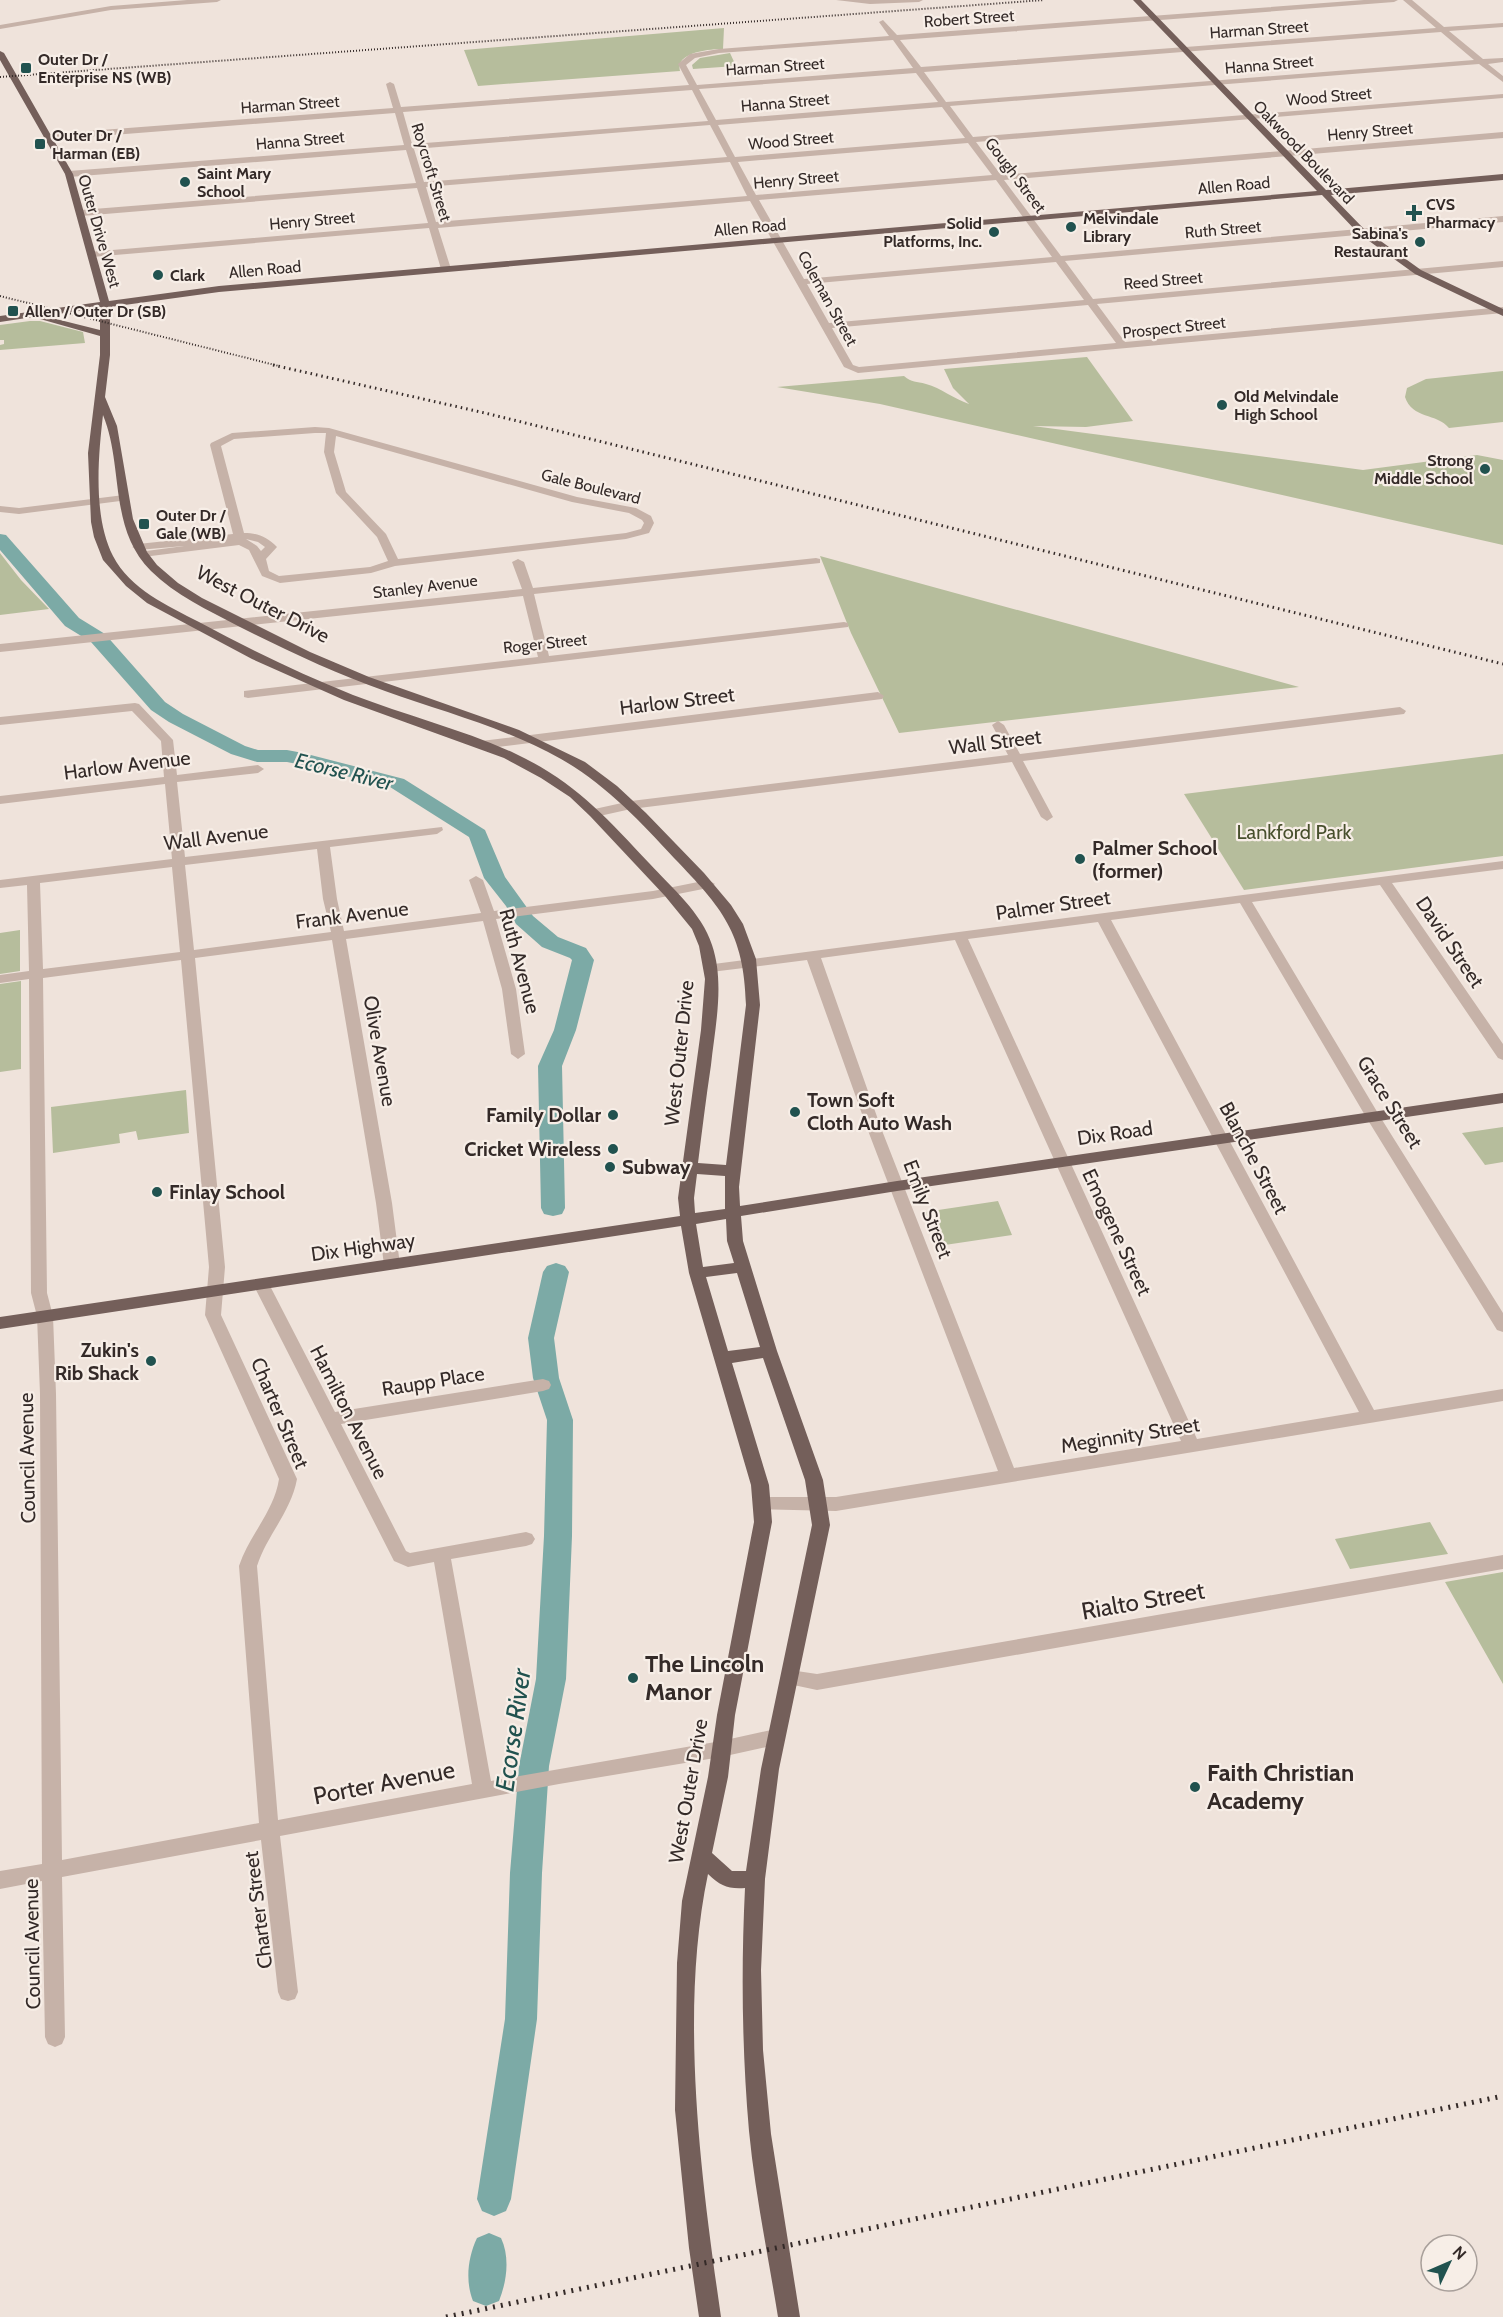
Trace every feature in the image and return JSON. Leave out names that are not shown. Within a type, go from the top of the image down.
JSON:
[{"type":"main road","name":"Oakwood Boulevard","points":[[1137,0],[1248,118],[1361,231],[1418,272],[1501,312]]},
{"type":"main road","name":"Outer Drive West","points":[[0,53],[69,174],[81,213],[105,304],[101,399]]},
{"type":"main road","name":"Allen Road","points":[[0,319],[219,289],[1503,177]]},
{"type":"main road","points":[[23,316],[43,318],[105,334]]},
{"type":"main road","name":"West Outer Drive","points":[[101,399],[111,425],[124,498],[140,550],[158,572],[180,590],[243,623],[365,680],[528,738],[575,762],[631,805],[708,884],[736,921],[744,941],[751,964],[753,1005],[733,1171],[735,1241],[769,1351],[814,1480],[820,1525],[776,1737],[755,1879],[751,1970],[753,2050],[760,2134],[789,2317]]},
{"type":"main road","name":"West Outer Drive","points":[[101,399],[95,426],[93,453],[99,537],[114,567],[130,585],[151,601],[199,628],[320,685],[508,755],[546,775],[574,794],[595,813],[670,893],[698,928],[706,946],[711,968],[708,1030],[686,1198],[688,1220],[697,1273],[760,1485],[763,1504],[763,1521],[727,1706],[703,1857],[691,1912],[685,2010],[690,2162],[711,2317]]},
{"type":"main road","name":"Dix Road","points":[[733,1213],[897,1186],[1503,1098]]},
{"type":"main road","points":[[690,1168],[733,1171]]},
{"type":"main road","name":"Dix Highway","points":[[0,1323],[733,1213]]},
{"type":"main road","points":[[697,1273],[743,1267]]},
{"type":"main road","points":[[723,1358],[769,1351]]},
{"type":"main road","points":[[703,1857],[728,1880],[755,1879]]},
{"type":"street","points":[[0,27],[111,8],[217,0]]},
{"type":"street","points":[[840,0],[870,3],[919,0]]},
{"type":"street","name":"Robert Street","points":[[690,57],[719,51],[1394,0]]},
{"type":"street","points":[[1407,0],[1503,80]]},
{"type":"street","name":"Gough Street","points":[[883,22],[1124,347]]},
{"type":"street","name":"Harman Street","points":[[49,137],[1503,25]]},
{"type":"street","name":"Coleman Street","points":[[690,57],[682,64],[693,88],[849,367]]},
{"type":"street","name":"Hanna Street","points":[[69,174],[1503,60]]},
{"type":"street","name":"Roycroft Street","points":[[390,84],[446,269]]},
{"type":"street","name":"Wood Street","points":[[81,213],[1503,96]]},
{"type":"street","name":"Henry Street","points":[[92,254],[1503,135]]},
{"type":"street","name":"Ruth Street","points":[[802,282],[1503,219]]},
{"type":"street","name":"Reed Street","points":[[826,326],[1503,264]]},
{"type":"street","name":"Prospect Street","points":[[849,367],[864,371],[1501,312]]},
{"type":"street","name":"Gale Boulevard","points":[[140,550],[241,539],[262,539],[270,544],[270,550],[260,558],[263,571],[272,578],[280,580],[371,570],[394,563],[626,536],[645,531],[649,523],[646,518],[632,510],[576,500],[315,430],[232,436],[215,445],[241,539]]},
{"type":"street","points":[[331,433],[329,452],[341,492],[382,536],[394,563]]},
{"type":"street","points":[[0,509],[19,511],[124,498]]},
{"type":"street","name":"Stanley Avenue","points":[[0,648],[816,561]]},
{"type":"street","points":[[518,562],[528,591],[544,659]]},
{"type":"street","name":"Roger Street","points":[[249,694],[844,626]]},
{"type":"street","name":"Harlow Street","points":[[481,745],[878,696]]},
{"type":"street","name":"Charter Street","points":[[0,721],[135,707],[167,737],[186,917],[217,1267],[213,1315],[288,1479],[287,1495],[281,1508],[256,1544],[248,1566],[270,1831],[288,1992]]},
{"type":"street","name":"Wall Street","points":[[595,813],[631,805],[1400,711]]},
{"type":"street","points":[[998,725],[1047,817]]},
{"type":"street","name":"Harlow Avenue","points":[[0,800],[258,769]]},
{"type":"street","name":"Wall Avenue","points":[[0,884],[437,830]]},
{"type":"street","name":"Olive Avenue","points":[[323,844],[330,899],[339,936],[384,1203],[392,1265]]},
{"type":"street","name":"Palmer Street","points":[[711,968],[1503,865]]},
{"type":"street","name":"Council Avenue","points":[[33,880],[39,1293],[45,1316],[48,1394],[55,2037]]},
{"type":"street","name":"Ruth Avenue","points":[[476,880],[517,1028],[518,1054]]},
{"type":"street","name":"David Street","points":[[1384,881],[1503,1055]]},
{"type":"street","name":"Frank Avenue","points":[[0,980],[670,893],[708,884]]},
{"type":"street","name":"Grace Street","points":[[1244,899],[1373,1117],[1503,1326]]},
{"type":"street","name":"Blanche Street","points":[[1103,918],[1370,1417]]},
{"type":"street","name":"Emogene Street","points":[[960,937],[1192,1446]]},
{"type":"street","name":"Emily Street","points":[[813,956],[897,1186],[1008,1476]]},
{"type":"street","name":"Hamilton Avenue","points":[[261,1284],[396,1551],[402,1558],[408,1560],[441,1553]]},
{"type":"street","name":"Raupp Place","points":[[330,1419],[543,1385]]},
{"type":"street","name":"Meginnity Street","points":[[763,1504],[836,1504],[1503,1395]]},
{"type":"street","points":[[483,1791],[441,1553],[526,1539]]},
{"type":"street","name":"Rialto Street","points":[[790,1678],[817,1682],[1503,1562]]},
{"type":"street","name":"Porter Avenue","points":[[0,1880],[559,1776],[721,1749],[776,1737]]},
{"type":"green space","points":[[724,28],[723,49],[702,51],[688,56],[680,65],[680,71],[478,86],[464,50]]},
{"type":"green space","points":[[730,53],[736,66],[693,69],[692,65],[700,58]]},
{"type":"green space","points":[[40,321],[83,332],[85,343],[0,350],[0,345],[4,344],[4,340],[0,340],[0,325]]},
{"type":"green space","points":[[1087,357],[1133,421],[1086,427],[1033,426],[1363,470],[1477,455],[1503,460],[1503,545],[880,404],[777,387],[904,376],[912,381],[937,388],[969,404],[953,388],[944,369]]},
{"type":"green space","points":[[1503,371],[1503,422],[1449,428],[1444,423],[1413,409],[1405,397],[1407,388],[1426,379]]},
{"type":"green space","points":[[0,553],[21,580],[49,609],[0,615]]},
{"type":"green space","points":[[820,556],[1299,687],[899,733],[851,633]]},
{"type":"green space","name":"Lankford Park","points":[[1503,754],[1503,856],[1244,890],[1184,794]]},
{"type":"green space","points":[[20,930],[20,971],[0,974],[0,933]]},
{"type":"green space","points":[[21,981],[21,1069],[0,1072],[0,984]]},
{"type":"green space","points":[[186,1090],[189,1133],[138,1140],[136,1131],[119,1134],[120,1143],[53,1153],[51,1107]]},
{"type":"green space","points":[[1503,1127],[1503,1162],[1485,1165],[1462,1133]]},
{"type":"green space","points":[[998,1201],[1012,1235],[938,1246],[925,1212]]},
{"type":"green space","points":[[1430,1522],[1448,1554],[1350,1569],[1335,1539]]},
{"type":"green space","points":[[1503,1572],[1503,1684],[1445,1582]]},
{"type":"waterway","name":"Ecorse River","points":[[0,539],[72,622],[98,638],[158,706],[176,718],[238,750],[257,756],[287,756],[303,759],[397,783],[478,834],[495,878],[516,904],[524,919],[550,942],[578,953],[583,960],[565,1030],[550,1066],[553,1208]]},
{"type":"waterway","name":"Ecorse River","points":[[494,2199],[521,2019],[526,1873],[534,1766],[551,1679],[558,1536],[560,1420],[546,1378],[541,1338],[556,1272]]},
{"type":"waterway","name":"Ecorse River","points":[[486,2288],[489,2250]]},
{"type":"railway","points":[[0,77],[1044,0]]},
{"type":"railway","points":[[0,296],[279,366]]},
{"type":"railway","points":[[273,365],[485,413],[1503,664]]},
{"type":"railway","points":[[446,2317],[1503,2096]]},
{"type":"place","name":"Outer Dr / Enterprise NS (WB)","points":[[26,68]]},
{"type":"place","name":"Outer Dr / Harman (EB)","points":[[40,144]]},
{"type":"place","name":"Saint Mary School","points":[[185,182]]},
{"type":"place","name":"CVS Pharmacy","points":[[1414,213]]},
{"type":"place","name":"Melvindale Library","points":[[1071,227]]},
{"type":"place","name":"Solid Platforms, Inc.","points":[[994,232]]},
{"type":"place","name":"Sabina's Restaurant","points":[[1420,242]]},
{"type":"place","name":"Clark","points":[[158,275]]},
{"type":"place","name":"Allen / Outer Dr (SB)","points":[[13,311]]},
{"type":"place","name":"Old Melvindale High School","points":[[1222,405]]},
{"type":"place","name":"Strong Middle School","points":[[1485,469]]},
{"type":"place","name":"Outer Dr / Gale (WB)","points":[[144,524]]},
{"type":"place","name":"Palmer School (former)","points":[[1080,859]]},
{"type":"place","name":"Town Soft Cloth Auto Wash","points":[[795,1112]]},
{"type":"place","name":"Family Dollar","points":[[613,1115]]},
{"type":"place","name":"Cricket Wireless","points":[[613,1149]]},
{"type":"place","name":"Subway","points":[[610,1167]]},
{"type":"place","name":"Finlay School","points":[[157,1192]]},
{"type":"place","name":"Zukin's Rib Shack","points":[[151,1361]]},
{"type":"place","name":"The Lincoln Manor","points":[[633,1678]]},
{"type":"place","name":"Faith Christian Academy","points":[[1195,1787]]}]
